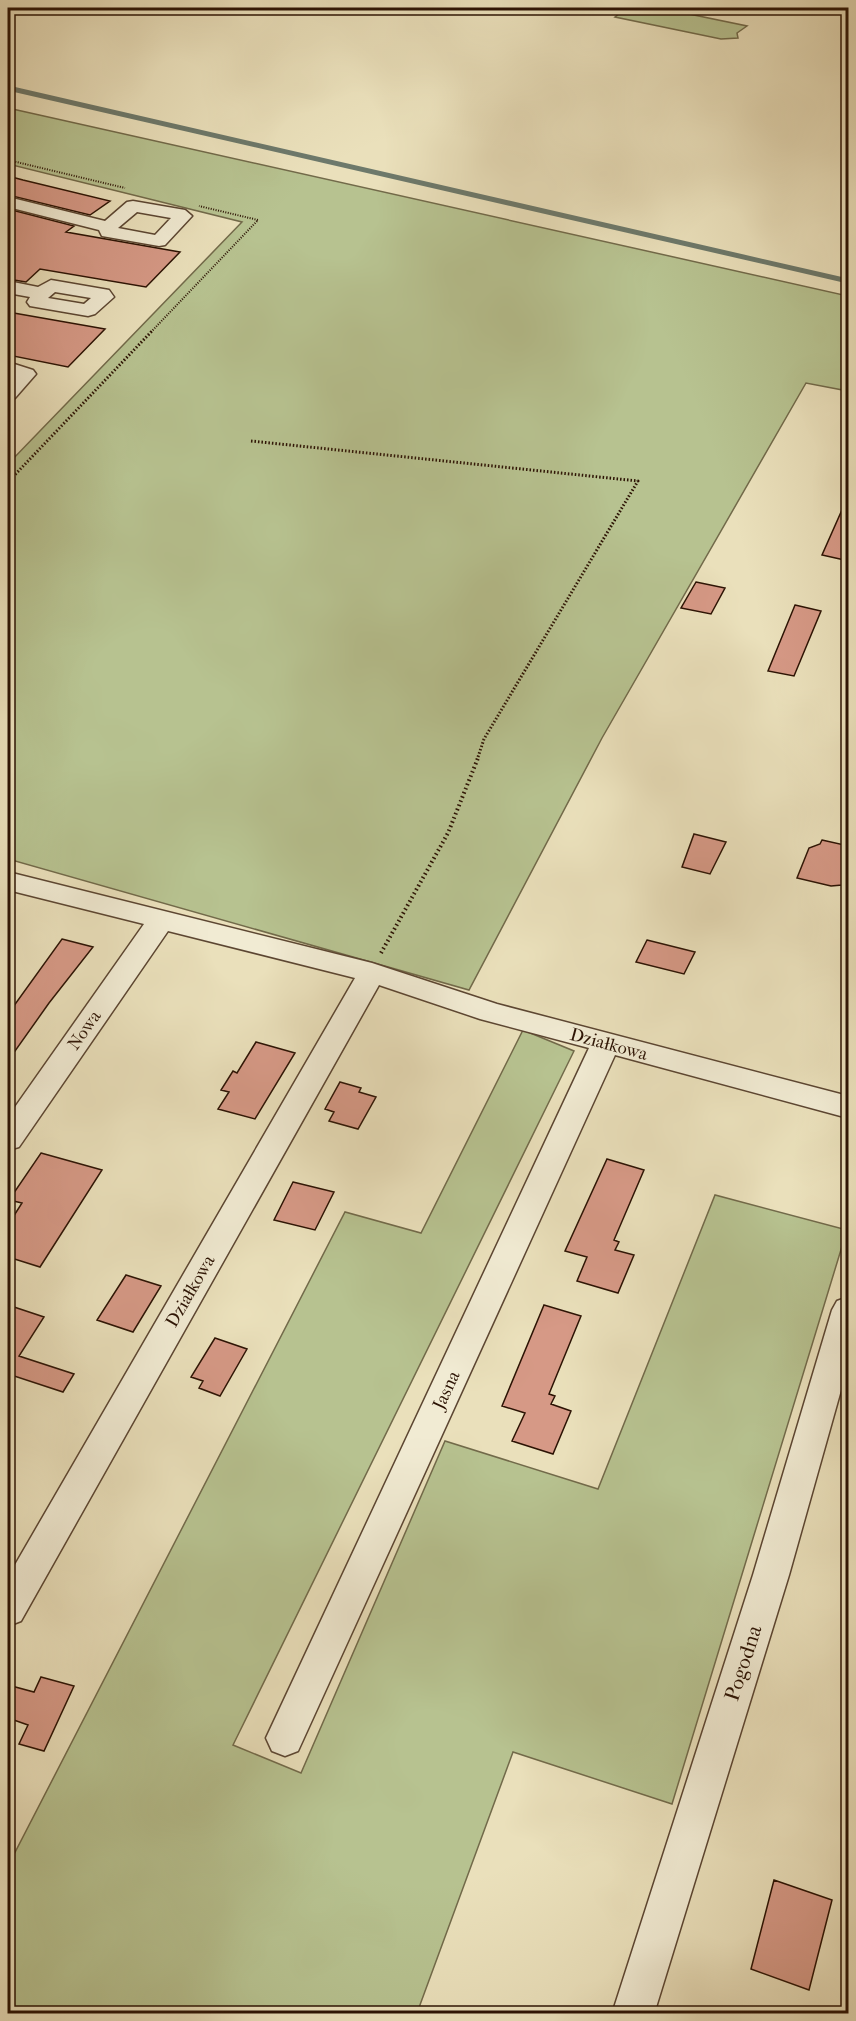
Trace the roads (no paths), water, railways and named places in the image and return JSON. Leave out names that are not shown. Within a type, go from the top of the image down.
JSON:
[{"type":"street","points":[[8,202],[108,227]]},
{"type":"street","points":[[8,287],[41,293]]},
{"type":"street","points":[[8,368],[26,374],[8,394]]},
{"type":"street","name":"Działkowa","points":[[8,881],[372,973],[490,1012],[849,1107]]},
{"type":"street","name":"Nowa","points":[[8,1139],[161,921]]},
{"type":"street","name":"Działkowa","points":[[8,1610],[372,973]]},
{"type":"street","name":"Jasna","points":[[285,1738],[606,1043]]},
{"type":"street","name":"Pogodna","points":[[633,2013],[771,1575],[849,1310]]},
{"type":"waterway","points":[[8,88],[848,281]]}]
